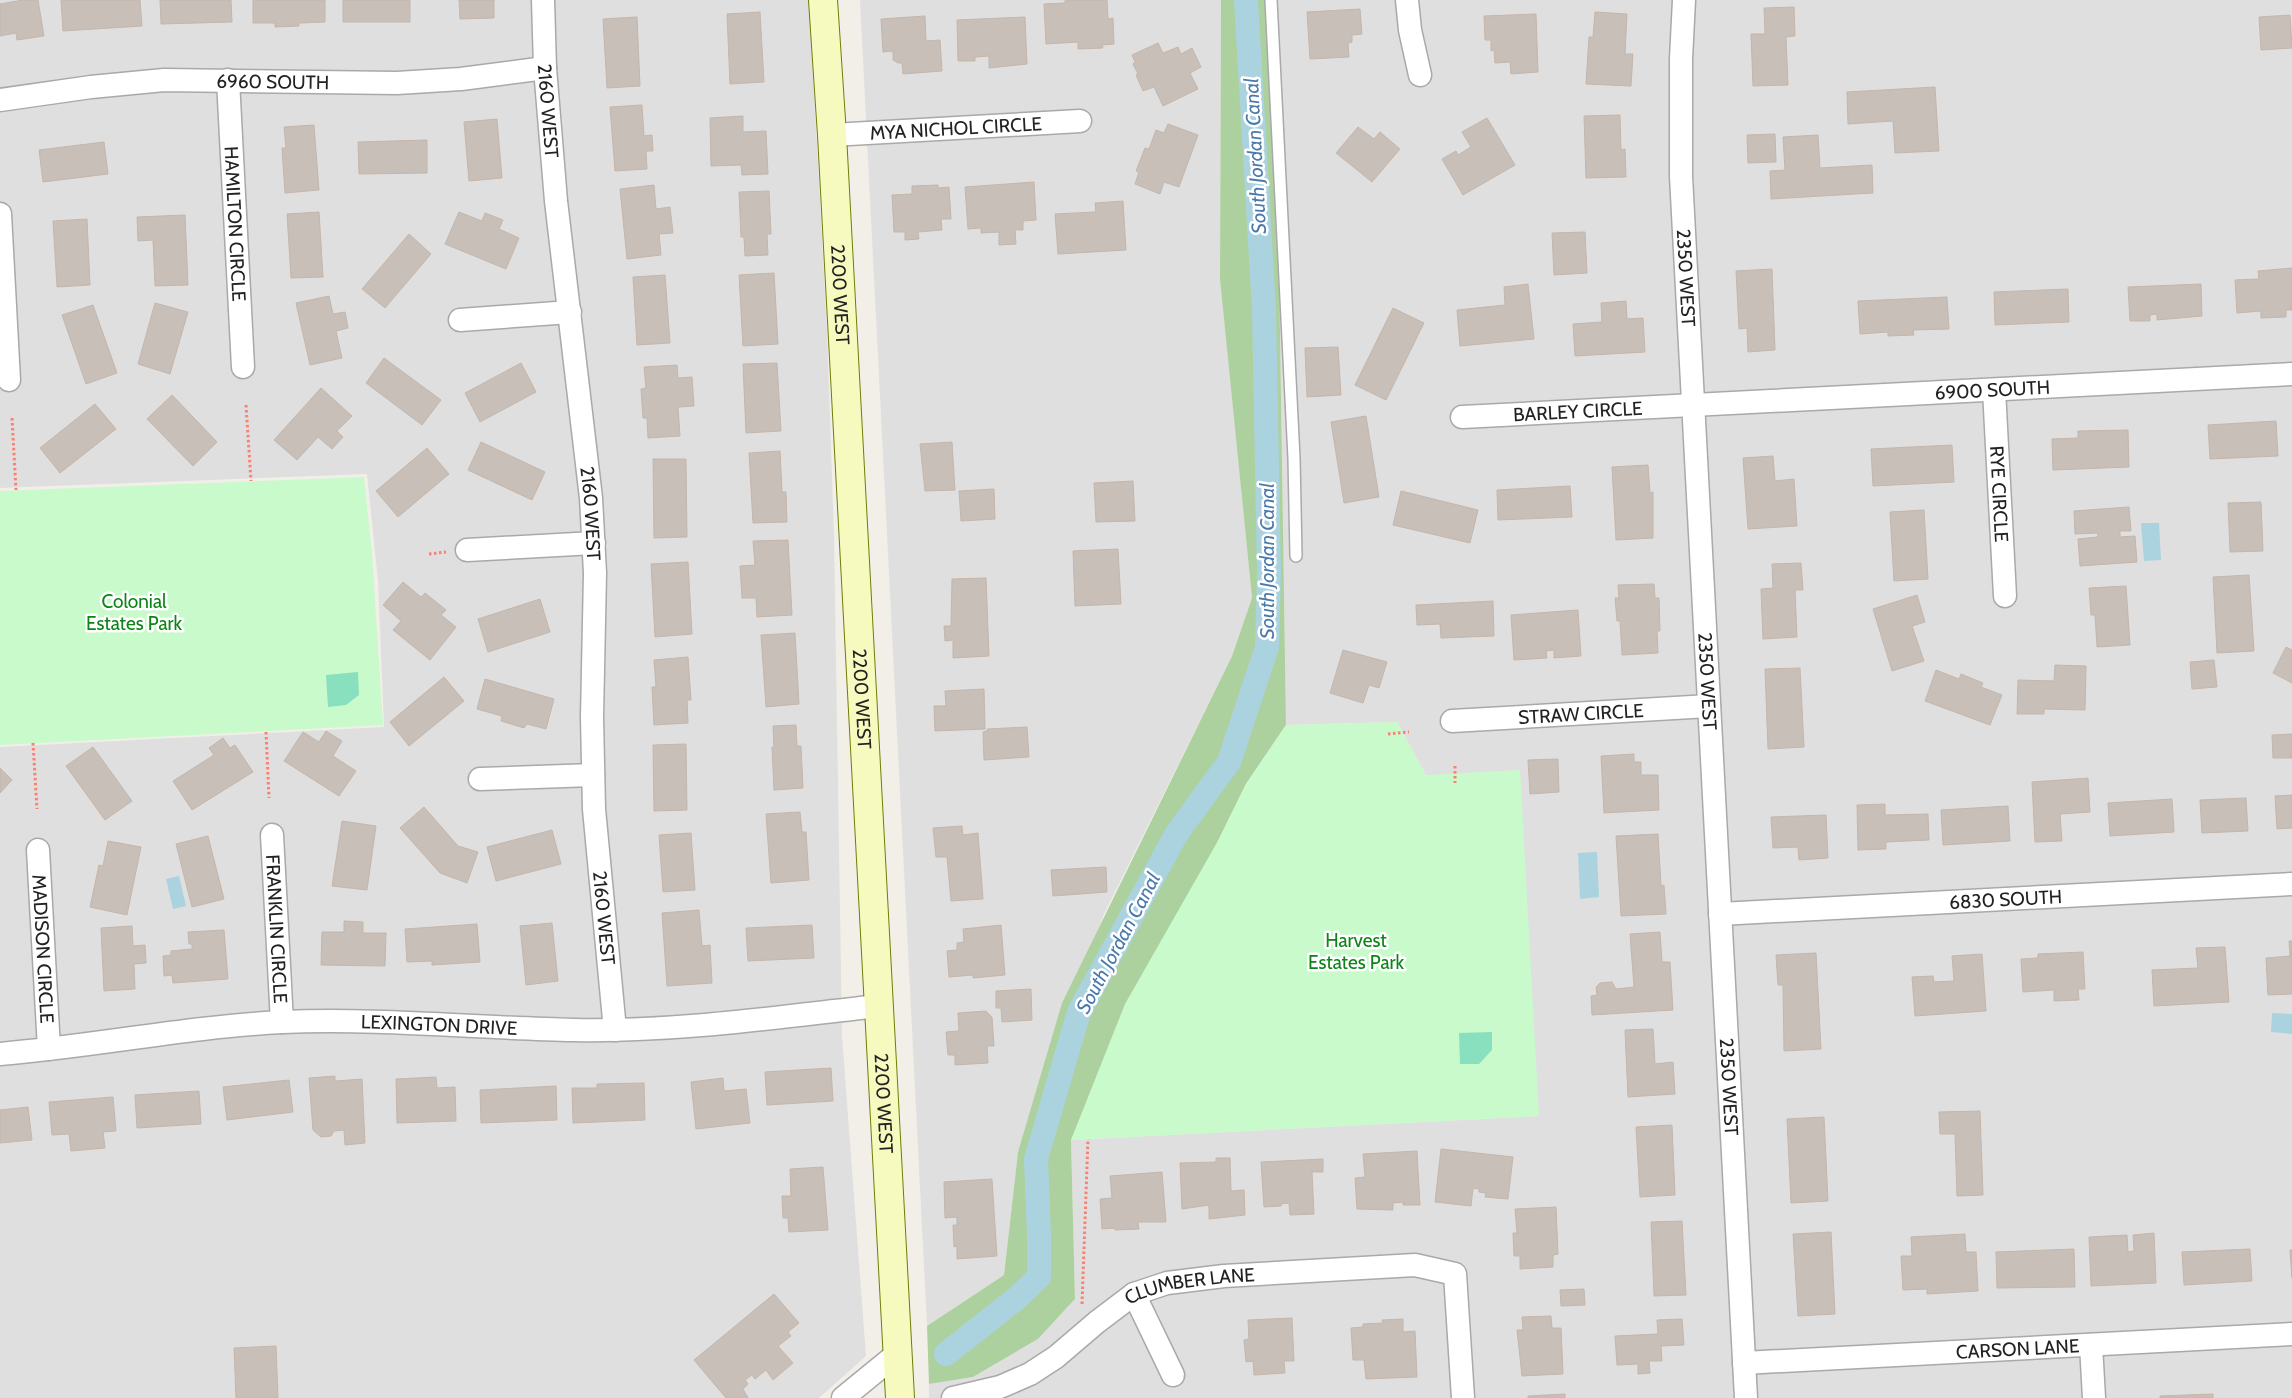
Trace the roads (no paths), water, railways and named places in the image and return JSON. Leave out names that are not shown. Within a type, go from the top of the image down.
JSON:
[{"type":"street","name":"2160 WEST","points":[[543,0],[544,68],[556,201],[585,439],[594,543],[592,775],[596,842],[615,1030]]},
{"type":"street","name":"2200 WEST","points":[[824,0],[900,1398]]},
{"type":"street","points":[[1407,0],[1410,30],[1420,74]]},
{"type":"street","name":"2350 WEST","points":[[1684,0],[1681,59],[1681,176],[1746,1398]]},
{"type":"street","name":"6960 SOUTH","points":[[0,100],[91,87],[154,81],[228,80],[397,83],[461,79],[544,68]]},
{"type":"street","name":"HAMILTON CIRCLE","points":[[228,80],[243,367]]},
{"type":"street","name":"MYA NICHOL CIRCLE","points":[[832,135],[1080,120]]},
{"type":"street","points":[[0,214],[9,380]]},
{"type":"street","points":[[460,320],[570,312]]},
{"type":"street","name":"6900 SOUTH","points":[[1693,405],[2292,374]]},
{"type":"street","name":"RYE CIRCLE","points":[[1994,390],[2005,596]]},
{"type":"street","name":"BARLEY CIRCLE","points":[[1462,417],[1693,405]]},
{"type":"street","points":[[467,550],[594,543]]},
{"type":"street","name":"STRAW CIRCLE","points":[[1452,721],[1709,706]]},
{"type":"street","points":[[480,779],[592,775]]},
{"type":"street","name":"FRANKLIN CIRCLE","points":[[272,835],[282,1022]]},
{"type":"street","name":"MADISON CIRCLE","points":[[38,850],[49,1049]]},
{"type":"street","name":"6830 SOUTH","points":[[1720,914],[2292,884]]},
{"type":"street","name":"LEXINGTON DRIVE","points":[[0,1054],[241,1025],[282,1022],[333,1021],[615,1030],[747,1020],[879,1006]]},
{"type":"street","name":"CLUMBER LANE","points":[[953,1398],[1000,1387],[1030,1374],[1056,1357],[1134,1294],[1167,1283],[1234,1275],[1415,1265],[1455,1274],[1463,1398]]},
{"type":"street","points":[[1134,1294],[1173,1375]]},
{"type":"street","name":"CARSON LANE","points":[[1744,1363],[2292,1334]]},
{"type":"street","points":[[2092,1345],[2094,1398]]},
{"type":"street","points":[[843,1398],[898,1353]]},
{"type":"lane","points":[[1271,0],[1296,556]]},
{"type":"water","points":[[2141,523],[2159,523],[2161,560],[2144,561]]},
{"type":"water","points":[[1597,852],[1599,897],[1580,899],[1578,853]]},
{"type":"water","points":[[179,876],[186,906],[173,909],[166,879]]},
{"type":"water","points":[[2272,1013],[2292,1014],[2292,1034],[2271,1032]]},
{"type":"waterway","name":"South Jordan Canal","points":[[946,1354],[1017,1298],[1039,1277],[1036,1159],[1079,1012],[1177,833],[1229,762],[1267,647],[1269,574],[1264,310],[1246,0]]},
{"type":"park label","name":"Colonial Estates Park","points":[[134,612]]},
{"type":"park label","name":"Harvest Estates Park","points":[[1356,951]]}]
